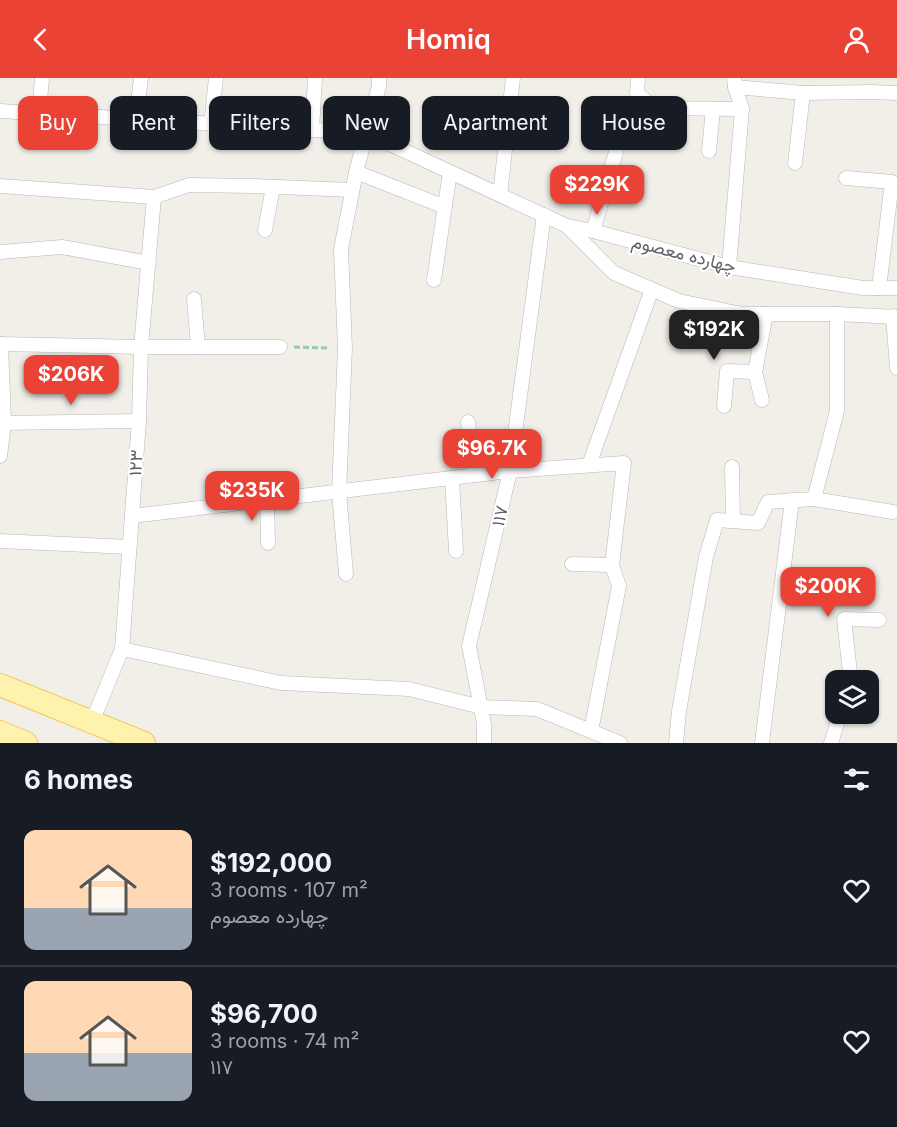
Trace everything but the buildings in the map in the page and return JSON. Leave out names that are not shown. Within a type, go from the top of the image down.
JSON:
[{"type":"main road","points":[[0,685],[144,743]]},
{"type":"main road","points":[[0,732],[26,743]]},
{"type":"street","points":[[40,96],[42,78]]},
{"type":"street","points":[[139,96],[141,78]]},
{"type":"street","points":[[214,96],[216,78]]},
{"type":"street","points":[[312,130],[315,78]]},
{"type":"street","points":[[376,96],[379,78]]},
{"type":"street","points":[[500,195],[513,78]]},
{"type":"street","points":[[638,78],[637,93],[654,108],[742,108]]},
{"type":"street","points":[[729,267],[742,108],[735,82],[803,93],[895,93],[896,78]]},
{"type":"street","points":[[795,164],[803,93]]},
{"type":"street","points":[[709,151],[713,109]]},
{"type":"street","name":"چهارده معصوم","points":[[0,111],[18,112]]},
{"type":"street","name":"چهارده معصوم","points":[[312,130],[323,131]]},
{"type":"street","points":[[346,574],[339,492],[345,348],[341,249],[362,150]]},
{"type":"street","name":"چهارده معصوم","points":[[403,150],[567,226],[729,267],[863,288],[897,288]]},
{"type":"street","points":[[593,231],[616,152]]},
{"type":"street","points":[[356,172],[445,207]]},
{"type":"street","points":[[434,280],[450,172]]},
{"type":"street","points":[[846,178],[892,182],[879,288]]},
{"type":"street","points":[[0,186],[154,197],[189,185],[352,190]]},
{"type":"street","points":[[265,230],[273,187]]},
{"type":"street","name":"۱۲۳","points":[[92,722],[122,649],[139,421],[141,347],[154,197]]},
{"type":"street","name":"۱۱۷","points":[[484,743],[484,724],[470,646],[510,471],[544,215]]},
{"type":"street","points":[[567,226],[614,273],[679,301],[742,314],[837,314],[895,317],[897,368]]},
{"type":"street","points":[[0,252],[62,247],[149,263]]},
{"type":"street","points":[[590,465],[652,289]]},
{"type":"street","points":[[194,299],[198,347]]},
{"type":"street","points":[[762,400],[755,372],[766,314]]},
{"type":"street","points":[[814,499],[837,411],[837,314]]},
{"type":"street","points":[[0,456],[2,423],[0,344],[280,347]]},
{"type":"street","points":[[724,406],[727,370],[755,372]]},
{"type":"street","points":[[2,423],[139,421]]},
{"type":"street","points":[[468,422],[475,475]]},
{"type":"street","points":[[132,516],[510,471],[624,463],[612,565],[620,586],[591,731]]},
{"type":"street","points":[[732,467],[733,521]]},
{"type":"street","points":[[452,478],[456,551]]},
{"type":"street","points":[[676,743],[706,557],[717,519],[758,523],[768,502],[814,499],[893,512]]},
{"type":"street","points":[[267,500],[268,543]]},
{"type":"street","points":[[762,743],[792,500]]},
{"type":"street","points":[[0,541],[129,547]]},
{"type":"street","points":[[572,564],[612,565]]},
{"type":"street","points":[[850,670],[844,619],[879,620]]},
{"type":"street","points":[[122,649],[281,683],[409,689],[481,707],[537,710],[620,743]]},
{"type":"street","points":[[831,743],[837,724]]},
{"type":"path","points":[[280,347],[345,348]]}]
